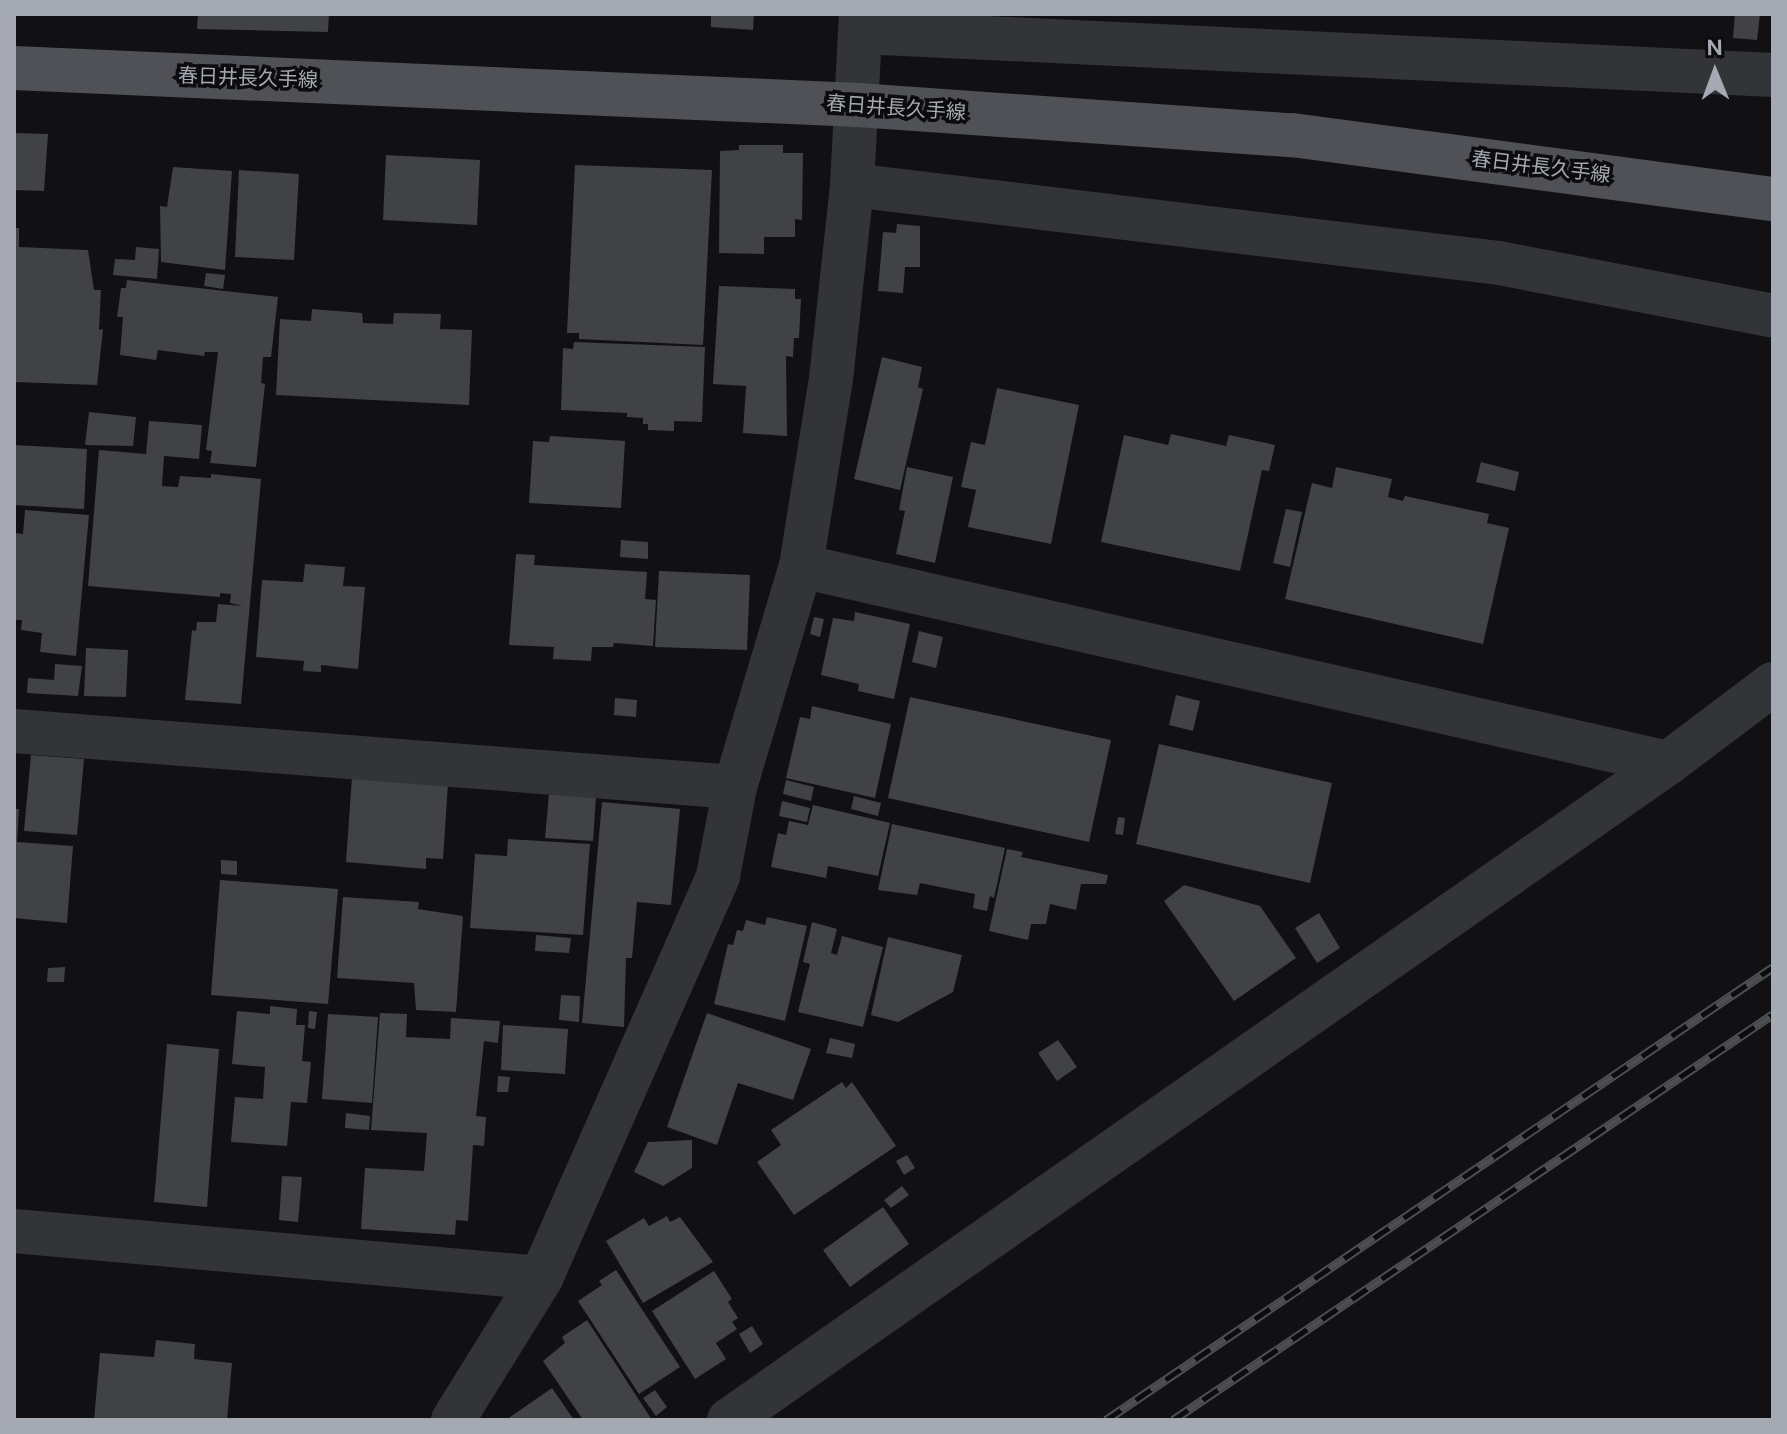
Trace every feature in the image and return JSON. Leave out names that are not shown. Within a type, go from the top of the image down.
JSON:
[{"type":"main road","name":"春日井長久手線","points":[[14,68],[858,105],[1292,135],[1773,199]]},
{"type":"street","points":[[453,1420],[541,1278],[718,876],[735,787],[801,566],[831,379],[852,185],[861,23],[1773,75]]},
{"type":"street","points":[[852,185],[1499,263],[1773,316]]},
{"type":"street","points":[[801,566],[1668,763]]},
{"type":"street","points":[[729,1420],[1668,763],[1773,684]]},
{"type":"street","points":[[14,731],[735,787]]},
{"type":"street","points":[[14,1231],[541,1278]]},
{"type":"building","points":[[198,14],[329,14],[328,32],[197,29]]},
{"type":"building","points":[[711,14],[754,14],[753,30],[711,27]]},
{"type":"building","points":[[1735,14],[1760,14],[1757,40],[1733,38]]},
{"type":"building","points":[[14,133],[48,134],[44,191],[14,190]]},
{"type":"building","points":[[739,145],[783,145],[783,153],[803,153],[802,220],[795,219],[795,237],[764,237],[764,254],[719,253],[720,151],[739,150]]},
{"type":"building","points":[[386,155],[480,160],[477,225],[383,220]]},
{"type":"building","points":[[575,165],[712,170],[703,345],[579,339],[579,333],[567,333]]},
{"type":"building","points":[[173,167],[232,171],[225,270],[161,262],[160,206],[167,207]]},
{"type":"building","points":[[239,170],[299,174],[294,260],[235,257]]},
{"type":"building","points":[[897,224],[920,226],[920,267],[905,267],[903,293],[878,291],[883,232],[896,233]]},
{"type":"building","points":[[14,228],[19,228],[19,247],[88,250],[94,290],[101,290],[99,330],[103,329],[97,385],[14,382]]},
{"type":"building","points":[[136,247],[159,249],[157,279],[113,275],[115,259],[135,260]]},
{"type":"building","points":[[206,273],[225,275],[223,289],[204,286]]},
{"type":"building","points":[[127,280],[278,297],[271,357],[263,357],[261,383],[265,384],[256,467],[210,463],[212,451],[206,450],[218,352],[205,352],[204,356],[158,350],[156,360],[120,355],[123,317],[117,317],[121,288],[126,288]]},
{"type":"building","points":[[719,286],[795,289],[795,299],[801,299],[799,338],[794,338],[793,357],[786,356],[787,436],[743,433],[746,386],[713,384]]},
{"type":"building","points":[[312,309],[362,313],[363,323],[393,324],[394,313],[441,314],[440,329],[472,330],[469,405],[276,395],[280,319],[311,321]]},
{"type":"building","points":[[574,342],[705,347],[702,422],[674,421],[674,431],[648,430],[643,418],[627,417],[627,413],[561,410],[563,348],[573,349]]},
{"type":"building","points":[[882,357],[922,367],[918,387],[923,389],[900,490],[854,479]]},
{"type":"building","points":[[997,388],[1079,405],[1051,544],[968,527],[976,490],[961,487],[971,442],[985,445]]},
{"type":"building","points":[[89,412],[136,417],[133,446],[85,445]]},
{"type":"building","points":[[149,421],[202,425],[199,459],[164,456],[162,486],[178,487],[180,476],[211,478],[211,474],[261,479],[241,704],[185,700],[192,630],[196,631],[197,622],[216,622],[218,604],[243,606],[230,603],[231,594],[220,593],[220,597],[88,586],[99,450],[146,454]]},
{"type":"building","points":[[1171,434],[1226,446],[1229,435],[1275,445],[1269,471],[1262,470],[1240,571],[1101,542],[1124,435],[1168,445]]},
{"type":"building","points":[[550,436],[625,441],[621,508],[529,503],[533,441],[549,442]]},
{"type":"building","points":[[14,445],[87,449],[84,509],[14,505]]},
{"type":"building","points":[[1481,462],[1519,472],[1515,491],[1476,482]]},
{"type":"building","points":[[907,467],[953,477],[935,563],[896,554],[905,511],[899,510]]},
{"type":"building","points":[[1336,467],[1392,479],[1388,497],[1403,501],[1405,496],[1489,514],[1487,523],[1509,528],[1483,644],[1285,599],[1312,483],[1332,488]]},
{"type":"building","points":[[1286,509],[1302,512],[1290,567],[1273,563]]},
{"type":"building","points":[[25,510],[89,515],[76,656],[40,652],[42,633],[21,630],[22,620],[14,620],[14,533],[23,534]]},
{"type":"building","points":[[621,540],[648,542],[648,559],[620,557]]},
{"type":"building","points":[[516,554],[535,555],[534,565],[647,572],[645,599],[656,600],[653,646],[614,643],[613,647],[592,647],[591,661],[553,659],[554,647],[509,645]]},
{"type":"building","points":[[305,564],[345,567],[343,586],[365,587],[358,669],[321,665],[321,672],[303,671],[304,661],[256,657],[262,580],[303,582]]},
{"type":"building","points":[[659,571],[750,575],[747,650],[655,647]]},
{"type":"building","points":[[855,612],[910,624],[894,699],[858,691],[859,684],[821,675],[833,618],[854,621]]},
{"type":"building","points":[[814,617],[824,619],[820,637],[810,634]]},
{"type":"building","points":[[919,631],[943,637],[936,668],[912,662]]},
{"type":"building","points":[[86,648],[128,650],[126,697],[84,696]]},
{"type":"building","points":[[55,664],[82,666],[78,696],[27,693],[28,678],[54,680]]},
{"type":"building","points":[[1176,695],[1200,701],[1193,731],[1169,725]]},
{"type":"building","points":[[910,697],[1111,740],[1089,842],[888,798]]},
{"type":"building","points":[[615,698],[637,700],[636,717],[614,715]]},
{"type":"building","points":[[812,706],[891,724],[875,798],[786,778],[800,717],[810,719]]},
{"type":"building","points":[[1159,744],[1332,783],[1310,883],[1136,844]]},
{"type":"building","points":[[31,755],[84,759],[77,835],[24,831]]},
{"type":"building","points":[[352,777],[448,784],[443,859],[426,858],[426,869],[346,862]]},
{"type":"building","points":[[786,780],[814,787],[811,801],[783,794]]},
{"type":"building","points":[[549,794],[596,797],[593,841],[545,838]]},
{"type":"building","points":[[854,796],[881,803],[878,816],[851,809]]},
{"type":"building","points":[[782,801],[810,808],[807,822],[779,816]]},
{"type":"building","points":[[602,802],[680,809],[671,905],[637,902],[632,958],[626,958],[624,1027],[582,1023]]},
{"type":"building","points":[[813,805],[890,823],[878,876],[828,866],[826,878],[771,867],[778,833],[786,835],[789,821],[808,825]]},
{"type":"building","points":[[14,809],[19,809],[17,842],[73,846],[67,923],[14,918]]},
{"type":"building","points":[[1118,817],[1125,818],[1123,835],[1115,834]]},
{"type":"building","points":[[892,824],[1005,848],[994,898],[990,896],[987,911],[973,908],[975,894],[920,883],[917,895],[878,890]]},
{"type":"building","points":[[508,839],[590,844],[583,935],[470,928],[475,854],[507,856]]},
{"type":"building","points":[[1007,849],[1023,852],[1021,857],[1108,875],[1106,884],[1081,884],[1076,910],[1050,904],[1046,924],[1031,924],[1028,940],[989,931]]},
{"type":"building","points":[[221,860],[237,861],[237,875],[221,874]]},
{"type":"building","points":[[220,880],[338,889],[328,1004],[211,995]]},
{"type":"building","points":[[1184,885],[1260,906],[1296,958],[1234,1001],[1164,901]]},
{"type":"building","points":[[343,897],[419,902],[418,909],[463,916],[456,1012],[416,1010],[414,983],[337,978]]},
{"type":"building","points":[[1319,913],[1340,948],[1317,963],[1295,928]]},
{"type":"building","points":[[767,917],[807,926],[785,1021],[714,1004],[728,944],[733,945],[737,930],[743,931],[746,920],[765,925]]},
{"type":"building","points":[[812,922],[837,929],[831,953],[837,955],[842,936],[883,947],[863,1027],[798,1012],[810,964],[803,962]]},
{"type":"building","points":[[536,935],[571,938],[569,953],[535,951]]},
{"type":"building","points":[[888,937],[962,955],[953,992],[898,1022],[871,1015]]},
{"type":"building","points":[[65,967],[64,982],[47,982],[48,968]]},
{"type":"building","points":[[561,995],[580,996],[579,1022],[559,1020]]},
{"type":"building","points":[[270,1006],[297,1009],[296,1025],[305,1025],[302,1061],[311,1062],[307,1103],[291,1102],[287,1146],[231,1142],[235,1097],[263,1099],[265,1067],[232,1064],[237,1011],[270,1014]]},
{"type":"building","points":[[309,1011],[317,1012],[315,1029],[308,1028]]},
{"type":"building","points":[[380,1013],[407,1014],[406,1037],[450,1039],[451,1018],[500,1021],[498,1043],[484,1041],[476,1116],[486,1117],[484,1146],[473,1145],[468,1221],[456,1220],[455,1235],[361,1229],[365,1168],[424,1171],[427,1133],[371,1130]]},
{"type":"building","points":[[707,1013],[811,1049],[793,1100],[738,1083],[717,1145],[667,1127]]},
{"type":"building","points":[[328,1014],[378,1017],[372,1103],[322,1099]]},
{"type":"building","points":[[503,1025],[568,1029],[565,1074],[501,1070]]},
{"type":"building","points":[[830,1038],[855,1044],[852,1058],[826,1053]]},
{"type":"building","points":[[1058,1040],[1077,1067],[1057,1081],[1038,1053]]},
{"type":"building","points":[[167,1044],[219,1049],[207,1207],[154,1202]]},
{"type":"building","points":[[498,1076],[510,1077],[508,1092],[497,1092]]},
{"type":"building","points":[[842,1082],[846,1088],[852,1082],[896,1146],[794,1215],[757,1162],[781,1145],[771,1130]]},
{"type":"building","points":[[346,1113],[370,1116],[369,1130],[345,1128]]},
{"type":"building","points":[[692,1140],[692,1168],[663,1186],[634,1172],[648,1142]]},
{"type":"building","points":[[907,1155],[915,1168],[904,1175],[896,1161]]},
{"type":"building","points":[[282,1176],[302,1177],[298,1222],[279,1220]]},
{"type":"building","points":[[902,1186],[909,1195],[891,1208],[884,1200]]},
{"type":"building","points":[[883,1207],[909,1244],[850,1287],[823,1250]]},
{"type":"building","points":[[667,1216],[670,1222],[680,1217],[713,1262],[643,1303],[606,1241],[644,1218],[649,1226]]},
{"type":"building","points":[[616,1270],[680,1367],[639,1394],[578,1301],[602,1285],[599,1281]]},
{"type":"building","points":[[714,1271],[732,1299],[728,1302],[738,1318],[732,1322],[737,1329],[716,1343],[726,1359],[695,1379],[652,1311]]},
{"type":"building","points":[[587,1320],[652,1420],[583,1420],[543,1361],[565,1343],[562,1337]]},
{"type":"building","points":[[752,1326],[763,1344],[750,1353],[739,1334]]},
{"type":"building","points":[[156,1340],[195,1344],[194,1359],[232,1363],[227,1420],[94,1420],[100,1353],[154,1357]]},
{"type":"building","points":[[552,1388],[574,1420],[506,1420]]},
{"type":"building","points":[[655,1390],[667,1407],[656,1416],[643,1398]]},
{"type":"railway","points":[[1106,1420],[1773,967]]},
{"type":"railway","points":[[1173,1420],[1773,1014]]}]
